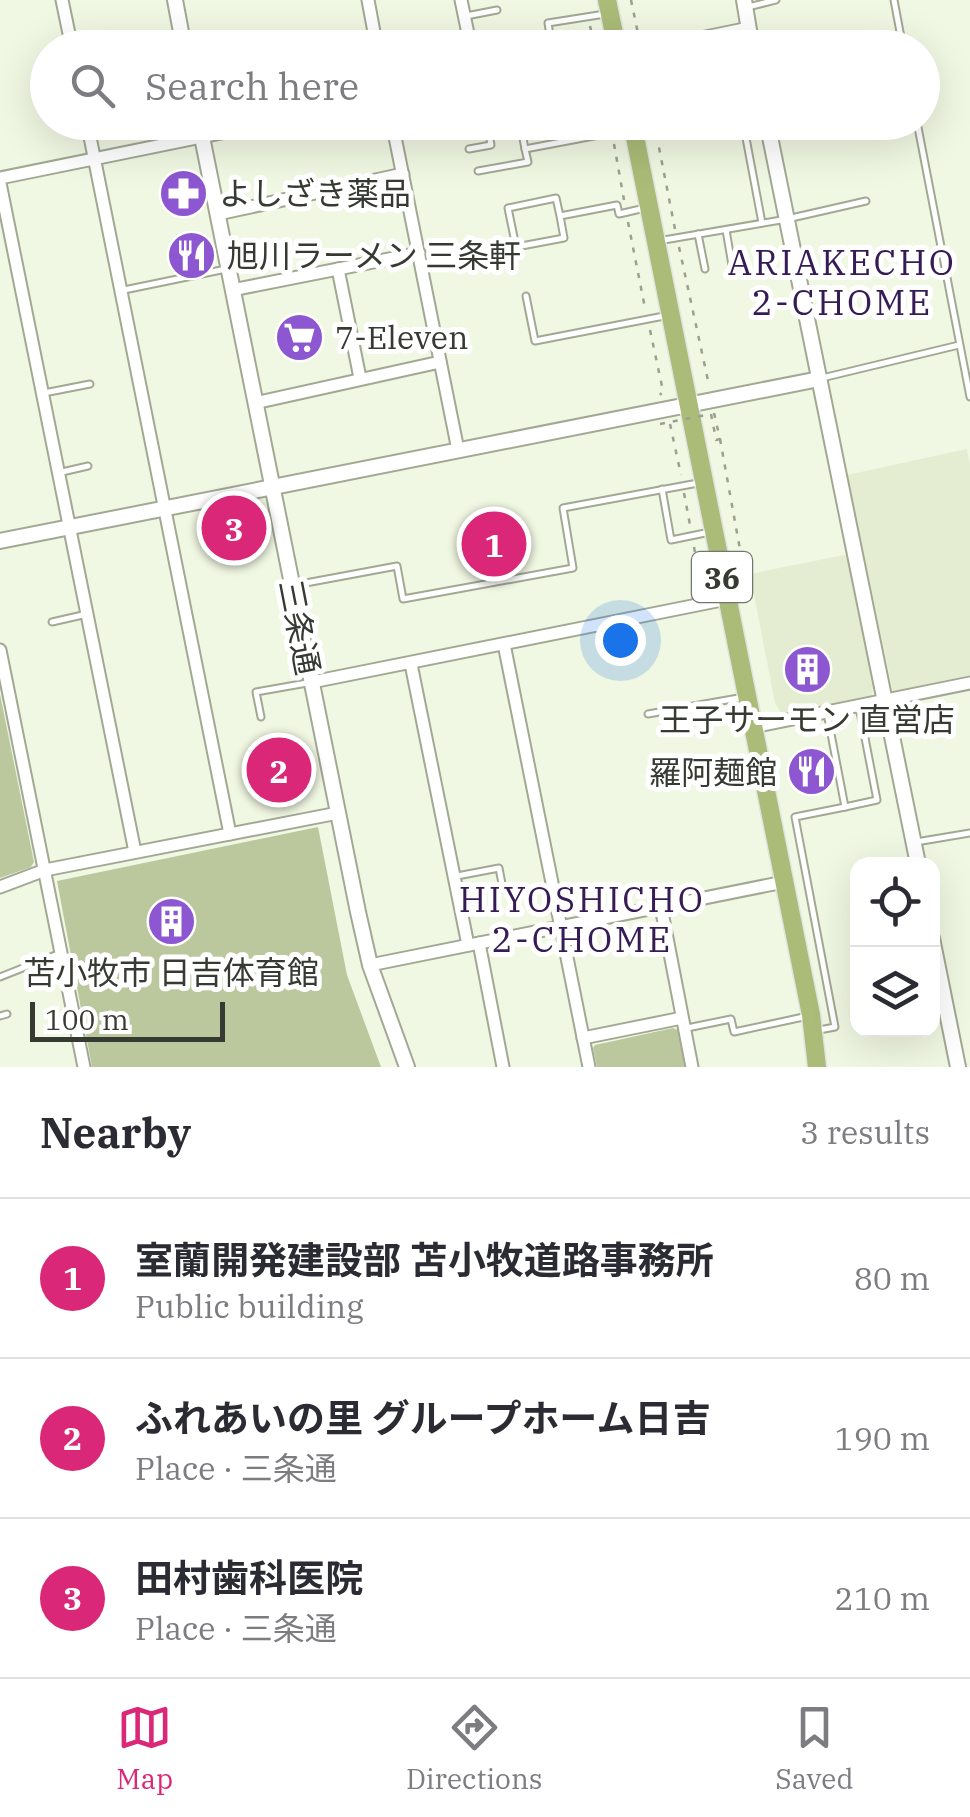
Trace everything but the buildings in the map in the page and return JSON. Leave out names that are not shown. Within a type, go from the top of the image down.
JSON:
[{"type":"highway","name":"36","points":[[635,140],[820,1067]]},
{"type":"street","points":[[62,0],[68,30]]},
{"type":"street","points":[[175,0],[181,30]]},
{"type":"street","points":[[368,0],[374,30]]},
{"type":"street","points":[[461,0],[468,30]]},
{"type":"street","points":[[738,30],[748,28],[744,4]]},
{"type":"street","points":[[90,140],[230,834]]},
{"type":"street","points":[[135,852],[0,180],[163,140]]},
{"type":"street","name":"三条通","points":[[203,140],[370,966],[407,1067]]},
{"type":"street","points":[[396,140],[458,450]]},
{"type":"street","points":[[771,140],[916,857]]},
{"type":"street","points":[[218,214],[403,174]]},
{"type":"street","points":[[232,290],[419,252]]},
{"type":"street","points":[[338,269],[360,378]]},
{"type":"street","points":[[256,402],[440,362]]},
{"type":"street","points":[[0,541],[458,450],[659,417],[688,405],[711,407],[819,379]]},
{"type":"street","points":[[312,682],[727,599]]},
{"type":"street","points":[[504,644],[589,1067]]},
{"type":"street","points":[[0,650],[84,1067]]},
{"type":"street","points":[[411,664],[454,877],[503,1067]]},
{"type":"street","points":[[753,727],[970,683]]},
{"type":"street","points":[[0,887],[45,870],[338,813]]},
{"type":"street","points":[[370,966],[784,882]]},
{"type":"street","points":[[661,907],[692,1067]]},
{"type":"street","points":[[934,947],[958,1067]]},
{"type":"street","points":[[583,1038],[683,1023]]},
{"type":"lane","points":[[744,4],[776,0]]},
{"type":"lane","points":[[894,0],[899,30]]},
{"type":"lane","points":[[549,30],[548,23],[608,6]]},
{"type":"lane","points":[[465,16],[497,10]]},
{"type":"lane","points":[[469,149],[491,145],[490,140]]},
{"type":"lane","points":[[478,171],[528,162],[524,140]]},
{"type":"lane","points":[[526,148],[569,140]]},
{"type":"lane","points":[[746,140],[762,223]]},
{"type":"lane","points":[[920,140],[970,397]]},
{"type":"lane","points":[[556,198],[560,216],[564,238],[516,247],[508,208],[556,198]]},
{"type":"lane","points":[[655,242],[866,201]]},
{"type":"lane","points":[[560,216],[618,205],[619,214],[648,208]]},
{"type":"lane","points":[[726,230],[732,265]]},
{"type":"lane","points":[[698,234],[705,269]]},
{"type":"lane","points":[[121,291],[228,269]]},
{"type":"lane","points":[[526,296],[535,341],[670,314]]},
{"type":"lane","points":[[819,379],[960,345]]},
{"type":"lane","points":[[42,393],[90,384]]},
{"type":"lane","points":[[58,472],[88,466]]},
{"type":"lane","points":[[292,585],[397,566],[403,599],[574,568],[562,508],[703,482]]},
{"type":"lane","points":[[662,490],[671,540],[713,532]]},
{"type":"lane","points":[[52,622],[86,614]]},
{"type":"lane","points":[[261,717],[256,692],[312,682]]},
{"type":"lane","points":[[648,714],[747,697]]},
{"type":"lane","points":[[683,1023],[731,1018],[734,1032],[812,1023],[835,1027],[795,817],[877,800],[859,706]]},
{"type":"lane","points":[[827,713],[845,807]]},
{"type":"lane","points":[[913,842],[970,833]]},
{"type":"lane","points":[[454,877],[499,868],[503,889]]},
{"type":"lane","points":[[0,977],[61,952]]},
{"type":"path","points":[[631,0],[637,30]]},
{"type":"path","points":[[613,140],[663,391],[656,399],[659,417],[711,407]]},
{"type":"path","points":[[658,140],[716,440],[720,439],[711,407]]},
{"type":"shaded area","points":[[967,449],[970,675],[893,692],[847,475]]},
{"type":"shaded area","points":[[849,554],[872,697],[781,713],[775,703],[750,574]]},
{"type":"shaded area","points":[[0,694],[34,862],[31,867],[0,878]]},
{"type":"shaded area","points":[[318,827],[347,975],[381,1067],[92,1067],[57,881]]},
{"type":"shaded area","points":[[673,1028],[680,1031],[686,1067],[597,1067],[595,1045]]},
{"type":"place","name":"よしざき薬品","points":[[184,193]]},
{"type":"place","name":"旭川ラーメン 三条軒","points":[[192,255]]},
{"type":"place","name":"7-Eleven","points":[[300,337]]},
{"type":"place","name":"田村歯科医院","points":[[234,528]]},
{"type":"place","name":"室蘭開発建設部 苫小牧道路事務所","points":[[494,544]]},
{"type":"place","name":"王子サーモン 直営店","points":[[807,669]]},
{"type":"place","name":"ふれあいの里 グループホーム日吉","points":[[279,770]]},
{"type":"place","name":"羅阿麺館","points":[[812,772]]},
{"type":"place","name":"苫小牧市 日吉体育館","points":[[171,922]]},
{"type":"district","name":"ARIAKECHO 2-CHOME","points":[[842,282]]},
{"type":"district","name":"HIYOSHICHO 2-CHOME","points":[[582,919]]}]
